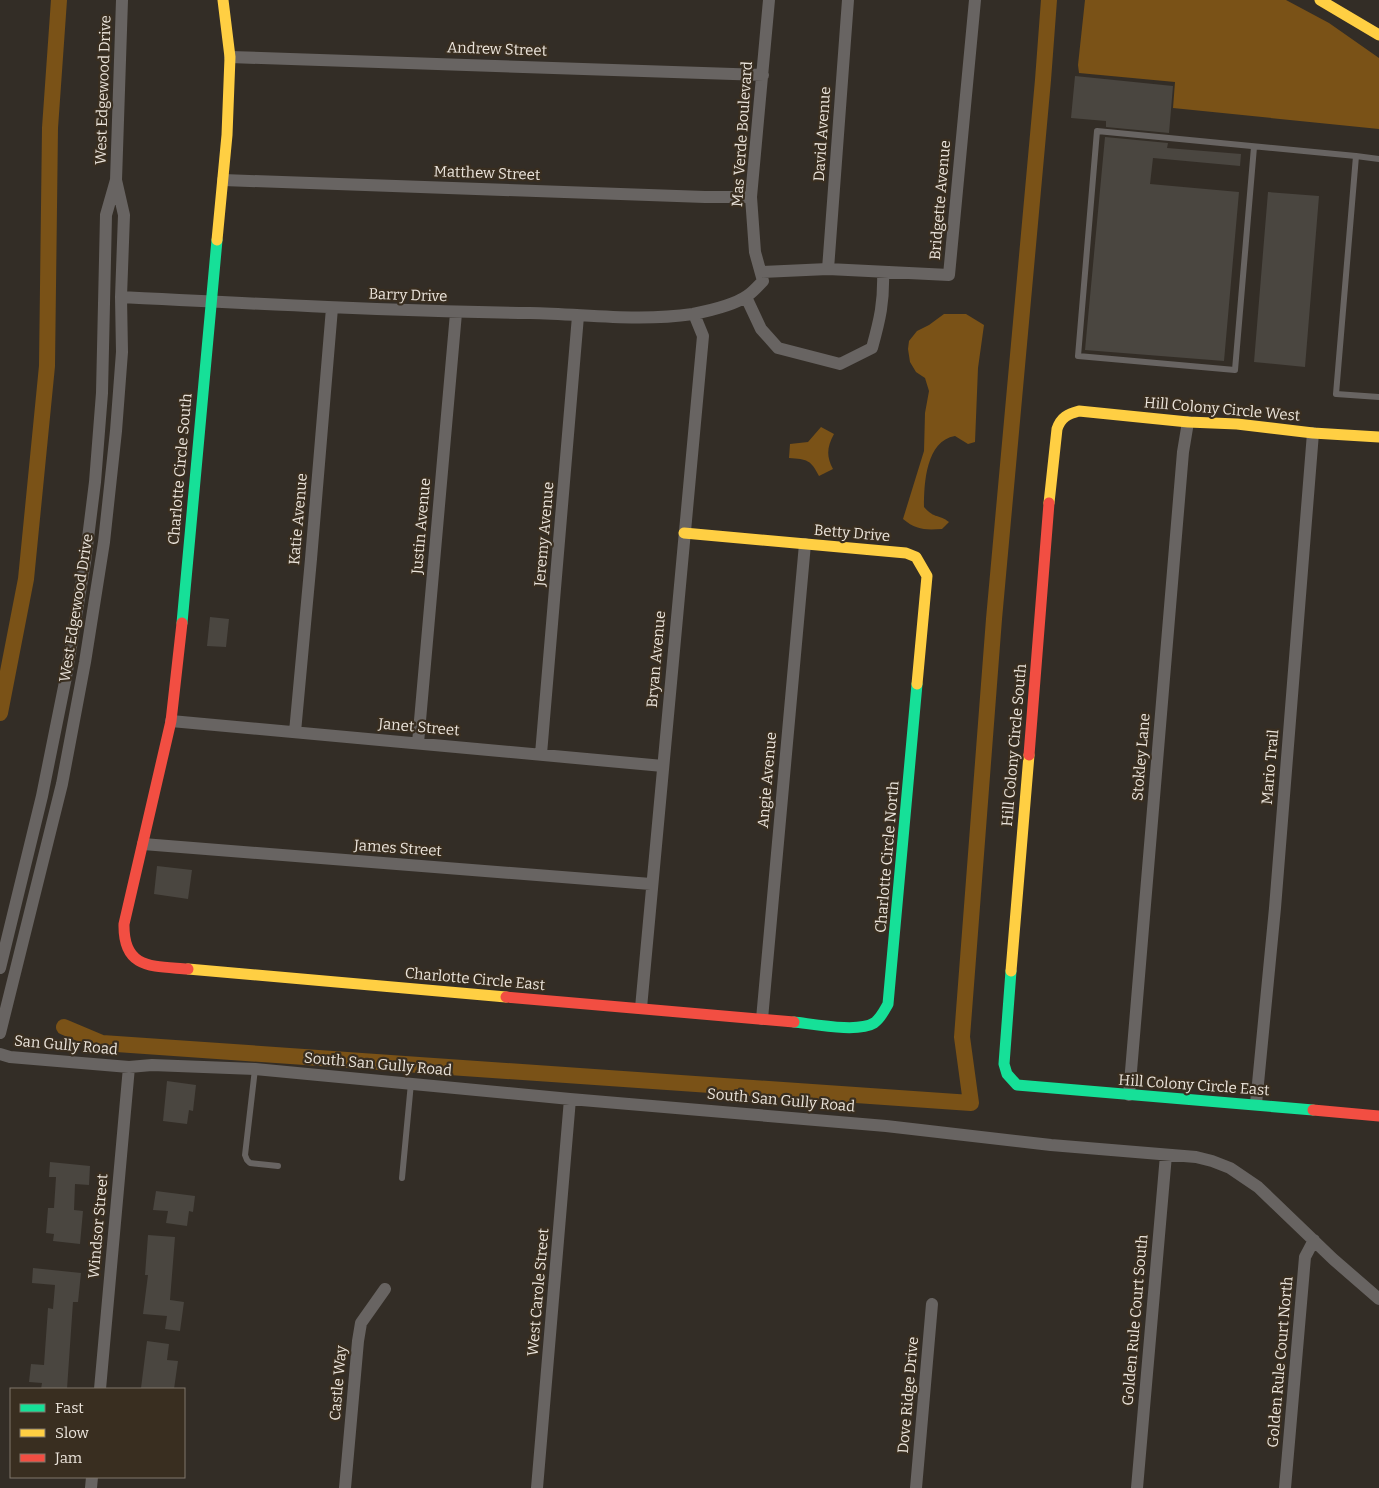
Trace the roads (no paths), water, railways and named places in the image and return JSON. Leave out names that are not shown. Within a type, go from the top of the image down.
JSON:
[{"type":"street","name":"West Edgewood Drive","points":[[0,968],[42,796],[66,677],[85,562],[95,482],[102,393],[106,215],[116,180],[122,0]]},
{"type":"street","name":"Charlotte Circle South","points":[[123,936],[124,924],[172,721],[227,135],[230,57],[223,0]]},
{"type":"street","name":"Mas Verde Boulevard","points":[[761,272],[755,252],[751,197],[769,0]]},
{"type":"street","name":"David Avenue","points":[[828,269],[848,0]]},
{"type":"street","name":"Bridgette Avenue","points":[[761,272],[828,269],[949,275],[975,0]]},
{"type":"street","points":[[1320,0],[1379,35]]},
{"type":"street","name":"Andrew Street","points":[[230,57],[763,75]]},
{"type":"street","name":"West Edgewood Drive","points":[[0,1033],[62,784],[85,662],[104,542],[122,352],[121,297],[124,215],[116,180]]},
{"type":"street","name":"Matthew Street","points":[[223,180],[751,197]]},
{"type":"street","points":[[694,314],[719,308],[746,297],[763,281],[761,272]]},
{"type":"street","points":[[746,297],[761,329],[778,348],[840,364],[872,348],[884,297],[883,272]]},
{"type":"street","name":"Barry Drive","points":[[121,297],[456,313],[533,313],[646,318],[694,314]]},
{"type":"street","name":"Katie Avenue","points":[[294,732],[312,559],[332,308]]},
{"type":"street","name":"Justin Avenue","points":[[418,743],[456,313]]},
{"type":"street","name":"Bryan Avenue","points":[[641,1008],[703,336],[694,314]]},
{"type":"street","name":"Jeremy Avenue","points":[[541,754],[578,316]]},
{"type":"street","name":"Hill Colony Circle West","points":[[1064,417],[1078,411],[1188,422],[1237,424],[1313,433],[1379,437]]},
{"type":"street","name":"Hill Colony Circle South","points":[[1009,1078],[1004,1070],[1004,1059],[1054,448],[1056,427],[1064,417]]},
{"type":"street","name":"Stokley Lane","points":[[1129,1095],[1183,452],[1188,422]]},
{"type":"street","name":"Mario Trail","points":[[1256,1104],[1275,908],[1313,433]]},
{"type":"street","name":"Betty Drive","points":[[684,533],[906,553],[916,557],[928,576],[920,654]]},
{"type":"street","name":"Angie Avenue","points":[[762,1019],[805,544]]},
{"type":"street","name":"Charlotte Circle North","points":[[841,1026],[863,1028],[872,1024],[883,1016],[888,1004],[920,654]]},
{"type":"street","name":"Janet Street","points":[[172,721],[663,766]]},
{"type":"street","name":"James Street","points":[[143,844],[651,884]]},
{"type":"street","name":"Charlotte Circle East","points":[[123,936],[128,953],[139,962],[149,966],[841,1026]]},
{"type":"street","name":"San Gully Road","points":[[0,1054],[10,1057],[129,1067]]},
{"type":"street","name":"South San Gully Road","points":[[129,1067],[152,1065],[255,1069],[877,1125],[1052,1145],[1196,1157],[1230,1168],[1258,1187],[1379,1299]]},
{"type":"street","name":"Windsor Street","points":[[100,1388],[129,1067]]},
{"type":"street","name":"Hill Colony Circle East","points":[[1009,1078],[1017,1084],[1379,1116]]},
{"type":"street","name":"West Carole Street","points":[[536,1488],[570,1098]]},
{"type":"street","name":"Golden Rule Court South","points":[[1136,1488],[1166,1155]]},
{"type":"street","name":"Golden Rule Court North","points":[[1285,1488],[1305,1257],[1314,1240]]},
{"type":"street","name":"Castle Way","points":[[345,1488],[361,1323],[385,1290]]},
{"type":"street","name":"Dove Ridge Drive","points":[[916,1488],[932,1304]]},
{"type":"lane","points":[[1254,147],[1235,370],[1078,356],[1097,131],[1379,159]]},
{"type":"lane","points":[[1356,156],[1336,394],[1379,397]]},
{"type":"lane","points":[[255,1069],[246,1160],[250,1163],[278,1166]]},
{"type":"lane","points":[[402,1178],[411,1084]]},
{"type":"waterway","points":[[0,713],[26,579],[47,366],[50,128],[59,0]]},
{"type":"waterway","points":[[64,1027],[102,1043],[971,1103],[962,1037],[994,619],[1049,0]]}]
